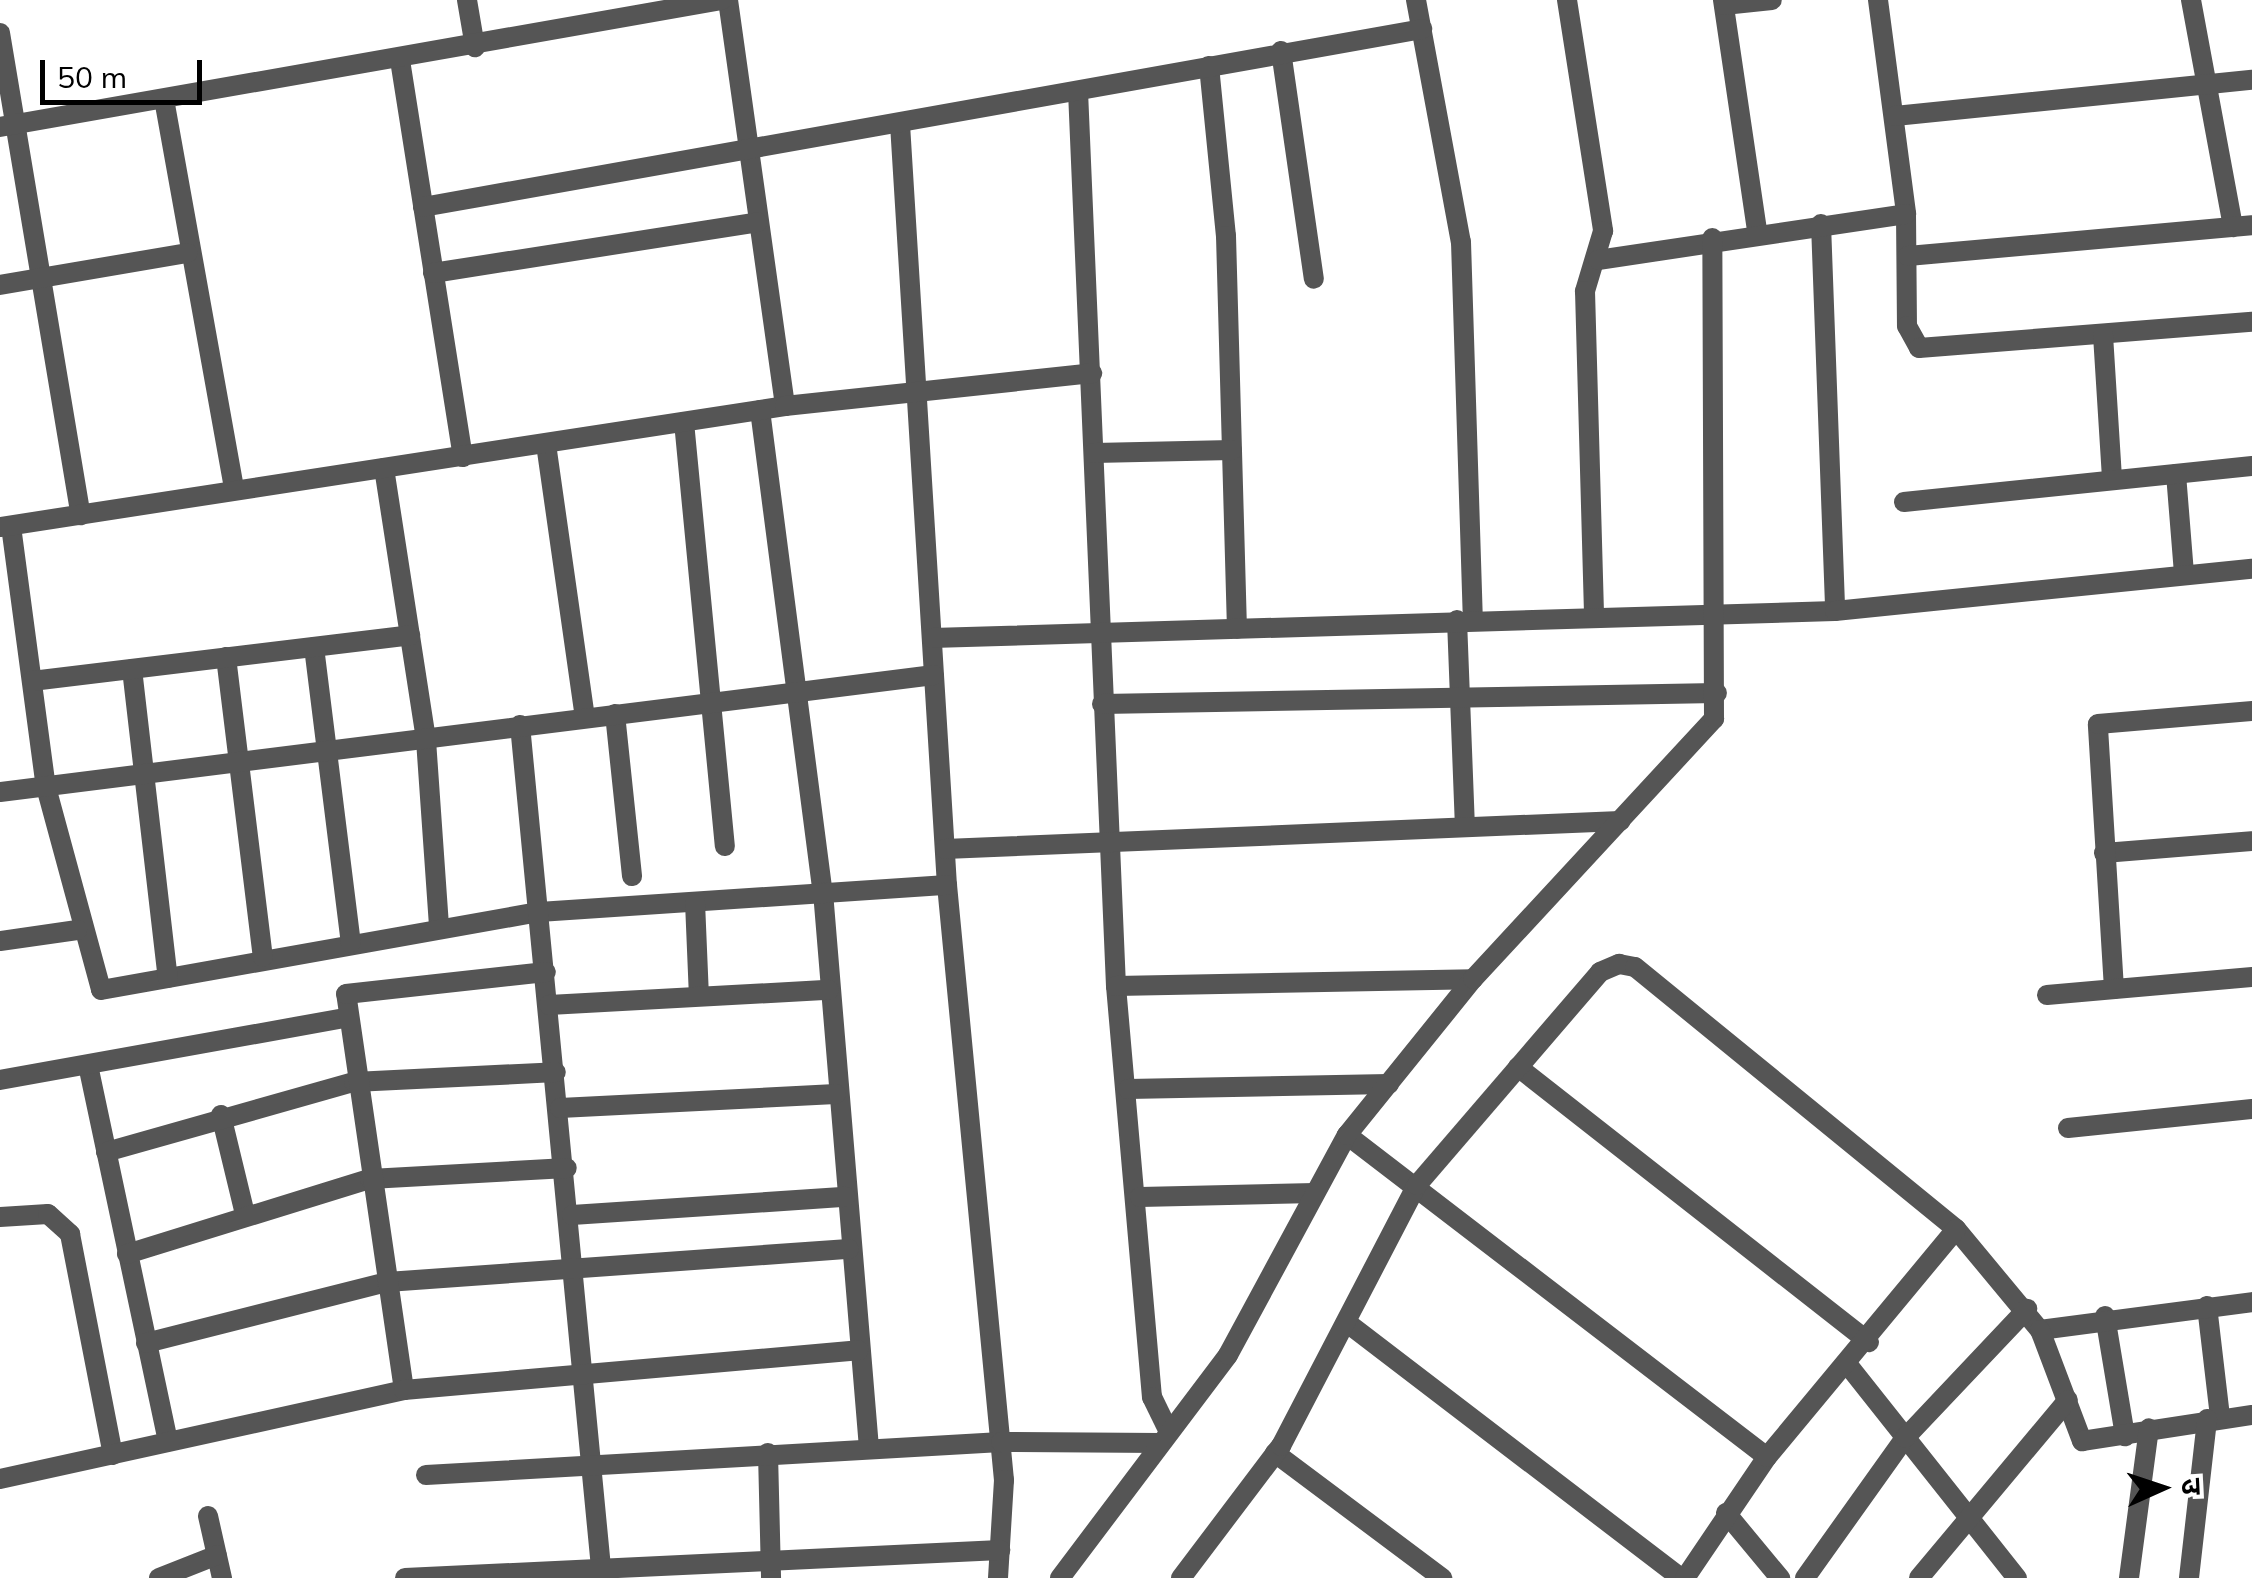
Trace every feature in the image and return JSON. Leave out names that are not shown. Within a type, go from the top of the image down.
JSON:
[{"type":"street","points":[[467,0],[475,48]]},
{"type":"street","points":[[7,126],[475,48],[648,7],[725,0],[785,406]]},
{"type":"street","points":[[1416,0],[1461,242],[1465,620],[1460,700],[1465,827]]},
{"type":"street","points":[[1567,0],[1603,232],[1586,292],[1594,616]]},
{"type":"street","points":[[1757,231],[1724,3],[1772,0]]},
{"type":"street","points":[[1878,0],[1906,214],[1907,326],[1918,348],[2252,322]]},
{"type":"street","points":[[1908,256],[2242,226],[2206,84],[2191,0]]},
{"type":"street","points":[[423,208],[749,154],[1281,51],[1422,29]]},
{"type":"street","points":[[0,33],[7,126],[42,278],[81,515]]},
{"type":"street","points":[[1281,51],[1314,279]]},
{"type":"street","points":[[400,60],[464,458]]},
{"type":"street","points":[[1210,66],[1238,628]]},
{"type":"street","points":[[1895,116],[2252,80]]},
{"type":"street","points":[[1078,91],[1116,986],[1140,1197],[1152,1397],[1164,1437]]},
{"type":"street","points":[[164,99],[187,252],[234,490]]},
{"type":"street","points":[[900,124],[945,849],[1001,1442],[998,1578]]},
{"type":"street","points":[[1598,260],[1757,231],[1906,214]]},
{"type":"street","points":[[433,273],[758,222]]},
{"type":"street","points":[[1821,224],[1835,611]]},
{"type":"street","points":[[1060,1578],[1228,1355],[1346,1135],[1474,980],[1706,734],[1717,693],[1712,238]]},
{"type":"street","points":[[0,285],[187,252]]},
{"type":"street","points":[[2103,335],[2112,480]]},
{"type":"street","points":[[948,885],[539,912],[263,957],[101,990],[77,930],[46,787],[5,527],[785,406],[1092,373]]},
{"type":"street","points":[[760,410],[823,892],[849,1250],[870,1448]]},
{"type":"street","points":[[684,422],[724,846]]},
{"type":"street","points":[[546,444],[585,717]]},
{"type":"street","points":[[1094,453],[1232,450]]},
{"type":"street","points":[[1904,502],[2252,466]]},
{"type":"street","points":[[384,468],[426,740],[439,928]]},
{"type":"street","points":[[2176,474],[2184,574]]},
{"type":"street","points":[[932,638],[1835,611],[2252,569]]},
{"type":"street","points":[[32,681],[410,634]]},
{"type":"street","points":[[314,646],[351,942]]},
{"type":"street","points":[[226,657],[263,957]]},
{"type":"street","points":[[132,669],[168,978]]},
{"type":"street","points":[[0,792],[934,675]]},
{"type":"street","points":[[1102,704],[1717,693]]},
{"type":"street","points":[[2114,989],[2098,724],[2252,712]]},
{"type":"street","points":[[615,714],[632,876]]},
{"type":"street","points":[[520,725],[588,1377],[601,1570]]},
{"type":"street","points":[[945,849],[1620,821]]},
{"type":"street","points":[[2104,853],[2252,841]]},
{"type":"street","points":[[695,902],[699,996]]},
{"type":"street","points":[[0,941],[77,930]]},
{"type":"street","points":[[1185,1576],[1275,1453],[1350,1326],[1417,1185],[1600,972],[1635,967],[1956,1229],[2040,1330],[2082,1441],[2214,1418],[2252,1416]]},
{"type":"street","points":[[404,1390],[344,1018],[346,994],[369,984],[546,972]]},
{"type":"street","points":[[2046,995],[2252,977]]},
{"type":"street","points":[[1116,986],[1474,980]]},
{"type":"street","points":[[549,1005],[829,990]]},
{"type":"street","points":[[0,1080],[344,1018]]},
{"type":"street","points":[[88,1065],[168,1442]]},
{"type":"street","points":[[1518,1066],[1868,1342]]},
{"type":"street","points":[[106,1152],[221,1115],[354,1082],[556,1072]]},
{"type":"street","points":[[1128,1089],[1389,1084]]},
{"type":"street","points":[[560,1108],[836,1094]]},
{"type":"street","points":[[2068,1128],[2252,1109]]},
{"type":"street","points":[[221,1115],[245,1214]]},
{"type":"street","points":[[1346,1135],[1417,1185],[1767,1457]]},
{"type":"street","points":[[127,1254],[370,1178],[566,1168]]},
{"type":"street","points":[[1140,1197],[1315,1192]]},
{"type":"street","points":[[572,1215],[845,1197]]},
{"type":"street","points":[[0,1217],[48,1214],[70,1234],[113,1454]]},
{"type":"street","points":[[1350,1326],[1683,1578],[1767,1457],[1868,1342],[1956,1229]]},
{"type":"street","points":[[146,1344],[387,1282],[849,1250]]},
{"type":"street","points":[[2040,1330],[2106,1316],[2252,1302]]},
{"type":"street","points":[[2190,1578],[2214,1418],[2207,1306]]},
{"type":"street","points":[[1805,1578],[1906,1438],[2026,1309]]},
{"type":"street","points":[[2106,1316],[2125,1436]]},
{"type":"street","points":[[0,1479],[404,1390],[588,1377],[858,1350]]},
{"type":"street","points":[[1848,1365],[2017,1578]]},
{"type":"street","points":[[1919,1578],[1965,1515],[2068,1400]]},
{"type":"street","points":[[2129,1578],[2149,1428]]},
{"type":"street","points":[[426,1475],[768,1453],[1164,1437]]},
{"type":"street","points":[[768,1453],[770,1568]]},
{"type":"street","points":[[1275,1453],[1442,1578]]},
{"type":"street","points":[[1726,1513],[1780,1578]]},
{"type":"street","points":[[208,1516],[222,1578]]},
{"type":"street","points":[[405,1578],[770,1568],[1000,1550]]},
{"type":"street","points":[[159,1578],[217,1555]]}]
